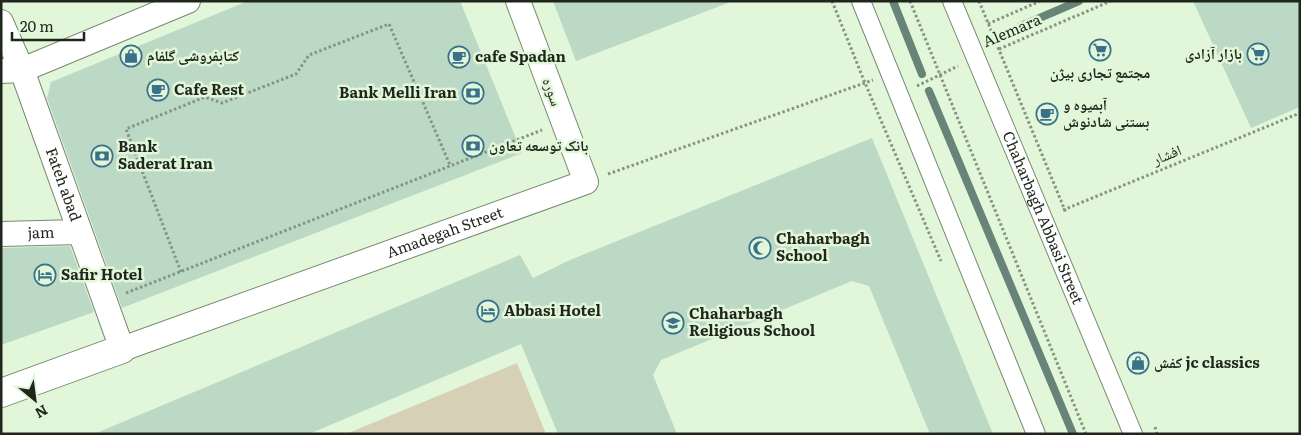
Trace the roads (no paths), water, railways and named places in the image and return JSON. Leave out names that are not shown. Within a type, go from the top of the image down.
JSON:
[{"type":"street","points":[[12,70],[188,1]]},
{"type":"street","name":"سوره","points":[[518,1],[586,182]]},
{"type":"street","points":[[860,1],[1036,434]]},
{"type":"street","name":"Chaharbagh Abbasi Street","points":[[952,1],[1134,434]]},
{"type":"street","name":"Fateh abad","points":[[1,22],[12,70],[80,232],[122,349]]},
{"type":"street","name":"Amadegah Street","points":[[1,393],[586,182]]},
{"type":"street","name":"jam","points":[[1,234],[80,232]]},
{"type":"waterway","points":[[893,1],[922,74]]},
{"type":"waterway","points":[[1021,26],[1079,1]]},
{"type":"waterway","points":[[929,91],[1073,434]]},
{"type":"place","name":"مجتمع تجاری بیژن","points":[[1100,50]]},
{"type":"place","name":"بازار آزادی","points":[[1258,54]]},
{"type":"place","name":"کتابفروشی گلفام","points":[[131,56]]},
{"type":"place","name":"cafe Spadan","points":[[459,57]]},
{"type":"place","name":"Cafe Rest","points":[[158,90]]},
{"type":"place","name":"Bank Melli Iran","points":[[473,93]]},
{"type":"place","name":"آبمیوه و بستنی شادنوش","points":[[1047,114]]},
{"type":"place","name":"بانک توسعه تعاون","points":[[473,146]]},
{"type":"place","name":"Bank Saderat Iran","points":[[102,156]]},
{"type":"place","name":"Chaharbagh School","points":[[760,248]]},
{"type":"place","name":"Safir Hotel","points":[[45,275]]},
{"type":"place","name":"Abbasi Hotel","points":[[488,311]]},
{"type":"place","name":"Chaharbagh Religious School","points":[[673,323]]},
{"type":"place","name":"کفش jc classics","points":[[1138,363]]}]
